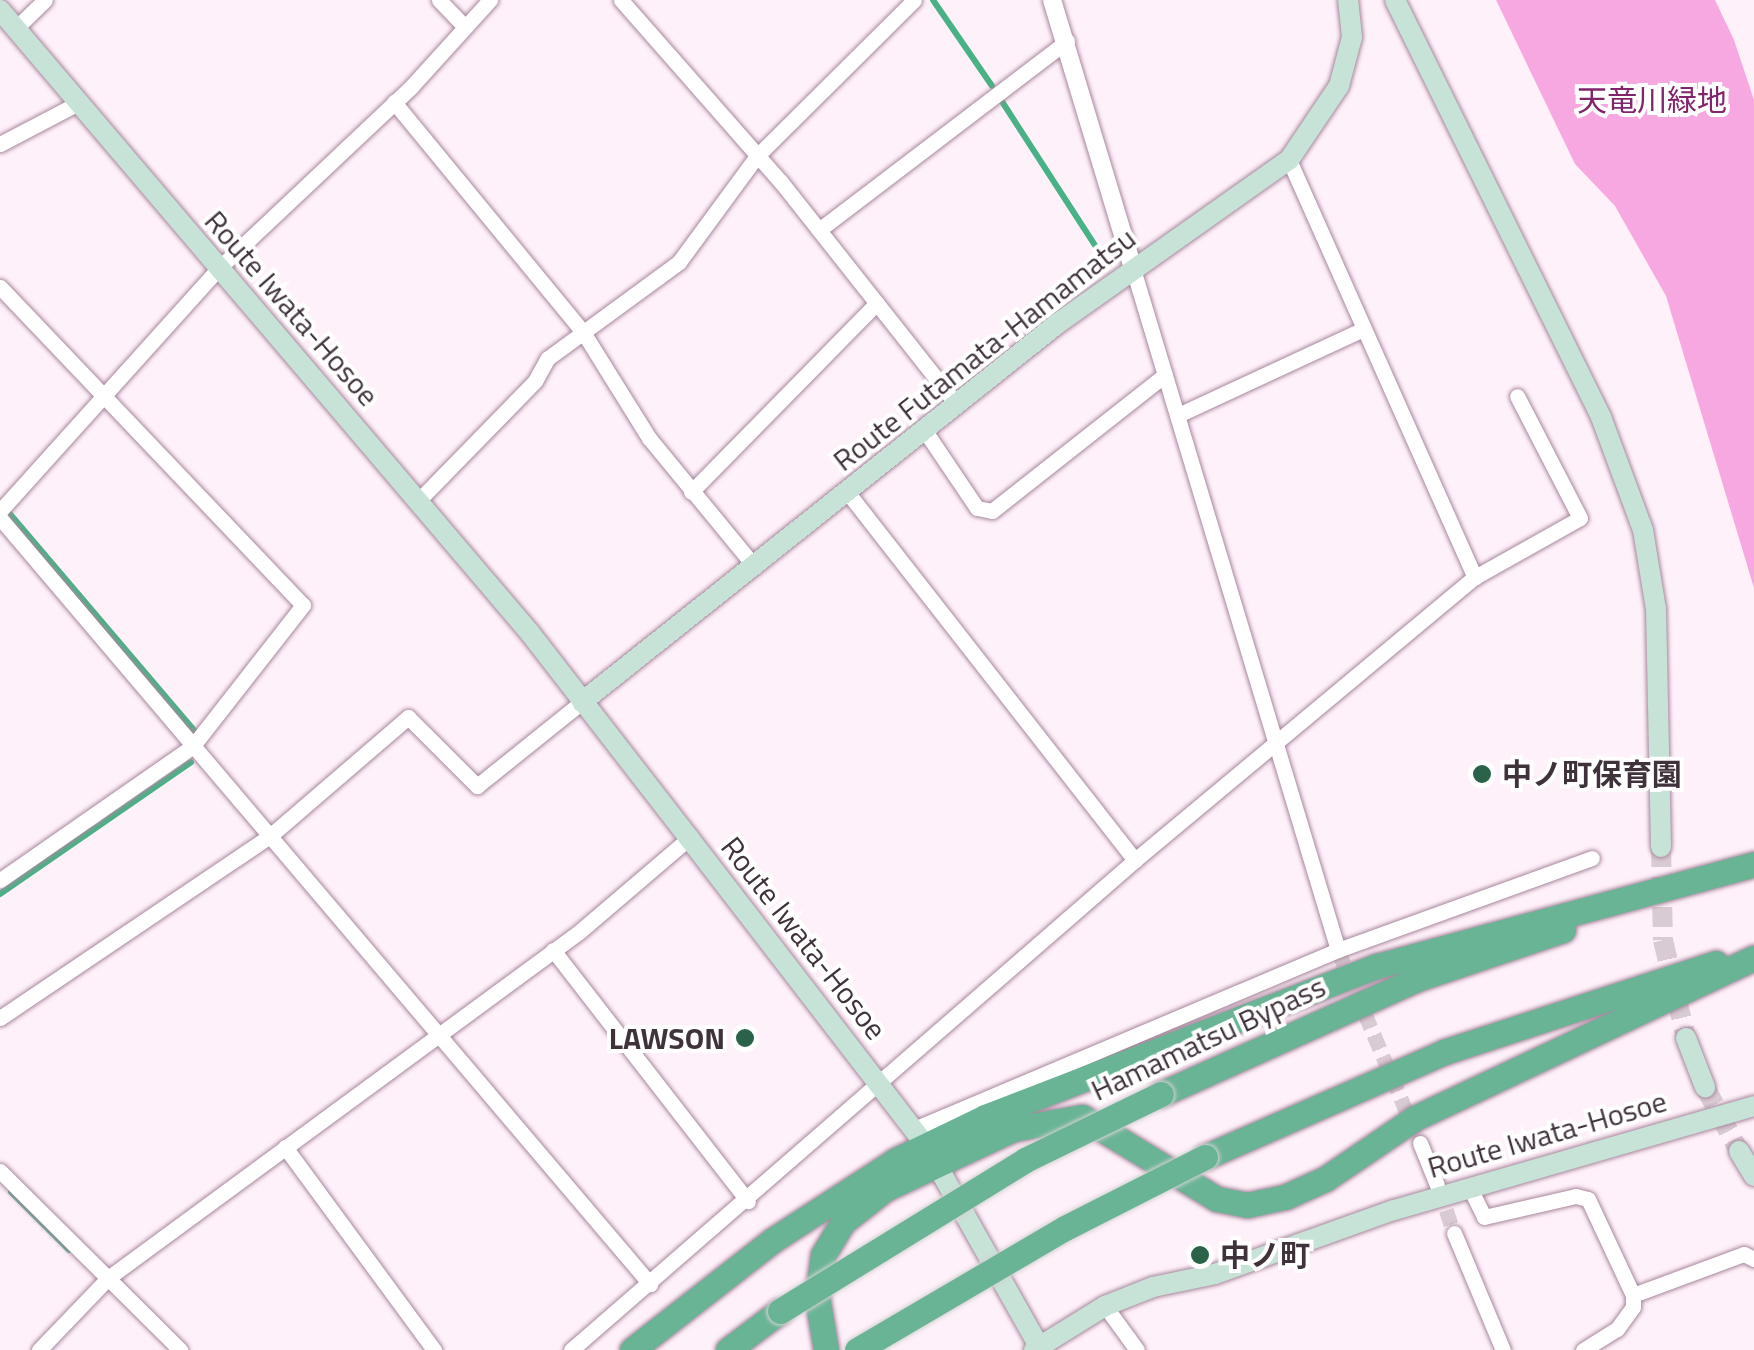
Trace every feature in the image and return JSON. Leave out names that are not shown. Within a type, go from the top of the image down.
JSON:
[{"type":"highway","name":"Hamamatsu Bypass","points":[[728,1350],[780,1311],[1024,1160],[1161,1094],[1417,979],[1754,864]]},
{"type":"highway","points":[[632,1350],[773,1240],[926,1145],[1161,1044],[1360,972],[1754,864]]},
{"type":"highway","points":[[826,1350],[816,1297],[823,1254],[843,1222],[926,1145],[1082,1117],[1217,1199],[1247,1205],[1286,1197],[1324,1180],[1415,1118],[1754,955]]},
{"type":"highway","points":[[857,1350],[1065,1228],[1206,1156],[1444,1052],[1754,955]]},
{"type":"main road","name":"Route Futamata-Hamamatsu","points":[[582,702],[1133,269],[1289,160],[1339,86],[1352,37],[1348,0]]},
{"type":"main road","points":[[1396,0],[1601,417],[1643,530],[1656,609],[1660,847]]},
{"type":"main road","name":"Route Iwata-Hosoe","points":[[0,10],[418,501],[689,838],[926,1145],[1038,1349],[1105,1306],[1470,1188],[1754,1106]]},
{"type":"main road","points":[[1686,1038],[1705,1087]]},
{"type":"main road","points":[[1740,1150],[1754,1176]]},
{"type":"street","points":[[16,28],[45,0]]},
{"type":"street","points":[[439,0],[465,27]]},
{"type":"street","points":[[490,0],[394,102],[218,268],[0,514],[650,1284]]},
{"type":"street","points":[[621,0],[819,230],[957,405]]},
{"type":"street","points":[[418,501],[535,381],[548,358],[679,262],[757,156],[914,0]]},
{"type":"street","points":[[1052,0],[1338,950]]},
{"type":"street","points":[[819,230],[1067,41]]},
{"type":"street","points":[[394,102],[583,332],[603,372],[692,492],[755,567]]},
{"type":"street","points":[[0,144],[78,103]]},
{"type":"street","points":[[1289,160],[1361,330],[1475,577]]},
{"type":"street","points":[[0,287],[303,605],[193,746],[0,880]]},
{"type":"street","points":[[692,492],[876,302]]},
{"type":"street","points":[[1178,415],[1361,330]]},
{"type":"street","points":[[925,431],[976,508],[992,511],[1165,375]]},
{"type":"street","points":[[571,1350],[748,1202],[877,1081],[1135,860],[1475,577],[1580,518],[1516,396]]},
{"type":"street","points":[[848,493],[1135,860]]},
{"type":"street","points":[[0,1018],[272,835],[408,718],[478,786],[582,702]]},
{"type":"street","points":[[38,1350],[108,1278],[554,950],[689,838]]},
{"type":"street","points":[[926,1145],[1338,950],[1592,858]]},
{"type":"street","points":[[554,950],[748,1202]]},
{"type":"street","points":[[1420,1143],[1437,1184]]},
{"type":"street","points":[[285,1147],[434,1350]]},
{"type":"street","points":[[0,1171],[180,1350]]},
{"type":"street","points":[[1470,1188],[1484,1217],[1576,1196],[1588,1200],[1633,1295],[1633,1308],[1617,1329],[1583,1350]]},
{"type":"street","points":[[1454,1233],[1502,1350]]},
{"type":"street","points":[[1633,1295],[1744,1254],[1754,1259]]},
{"type":"street","points":[[1105,1306],[1137,1350]]},
{"type":"green space","name":"天竜川緑地","points":[[1496,0],[1715,0],[1734,40],[1754,100],[1754,588],[1666,296],[1615,206],[1575,164]]},
{"type":"waterway","points":[[933,0],[992,86]]},
{"type":"waterway","points":[[1001,100],[1104,259]]},
{"type":"waterway","points":[[10,514],[194,730]]},
{"type":"waterway","points":[[0,894],[191,762]]},
{"type":"waterway","points":[[11,1192],[69,1250]]},
{"type":"tunnel","points":[[1661,847],[1663,940],[1686,1038]]},
{"type":"tunnel","points":[[1338,950],[1420,1143]]},
{"type":"tunnel","points":[[1705,1087],[1739,1151]]},
{"type":"tunnel","points":[[1439,1188],[1454,1233]]},
{"type":"place","name":"中ノ町保育園","points":[[1482,774]]},
{"type":"place","name":"LAWSON","points":[[745,1038]]},
{"type":"place","name":"中ノ町","points":[[1200,1255]]}]
